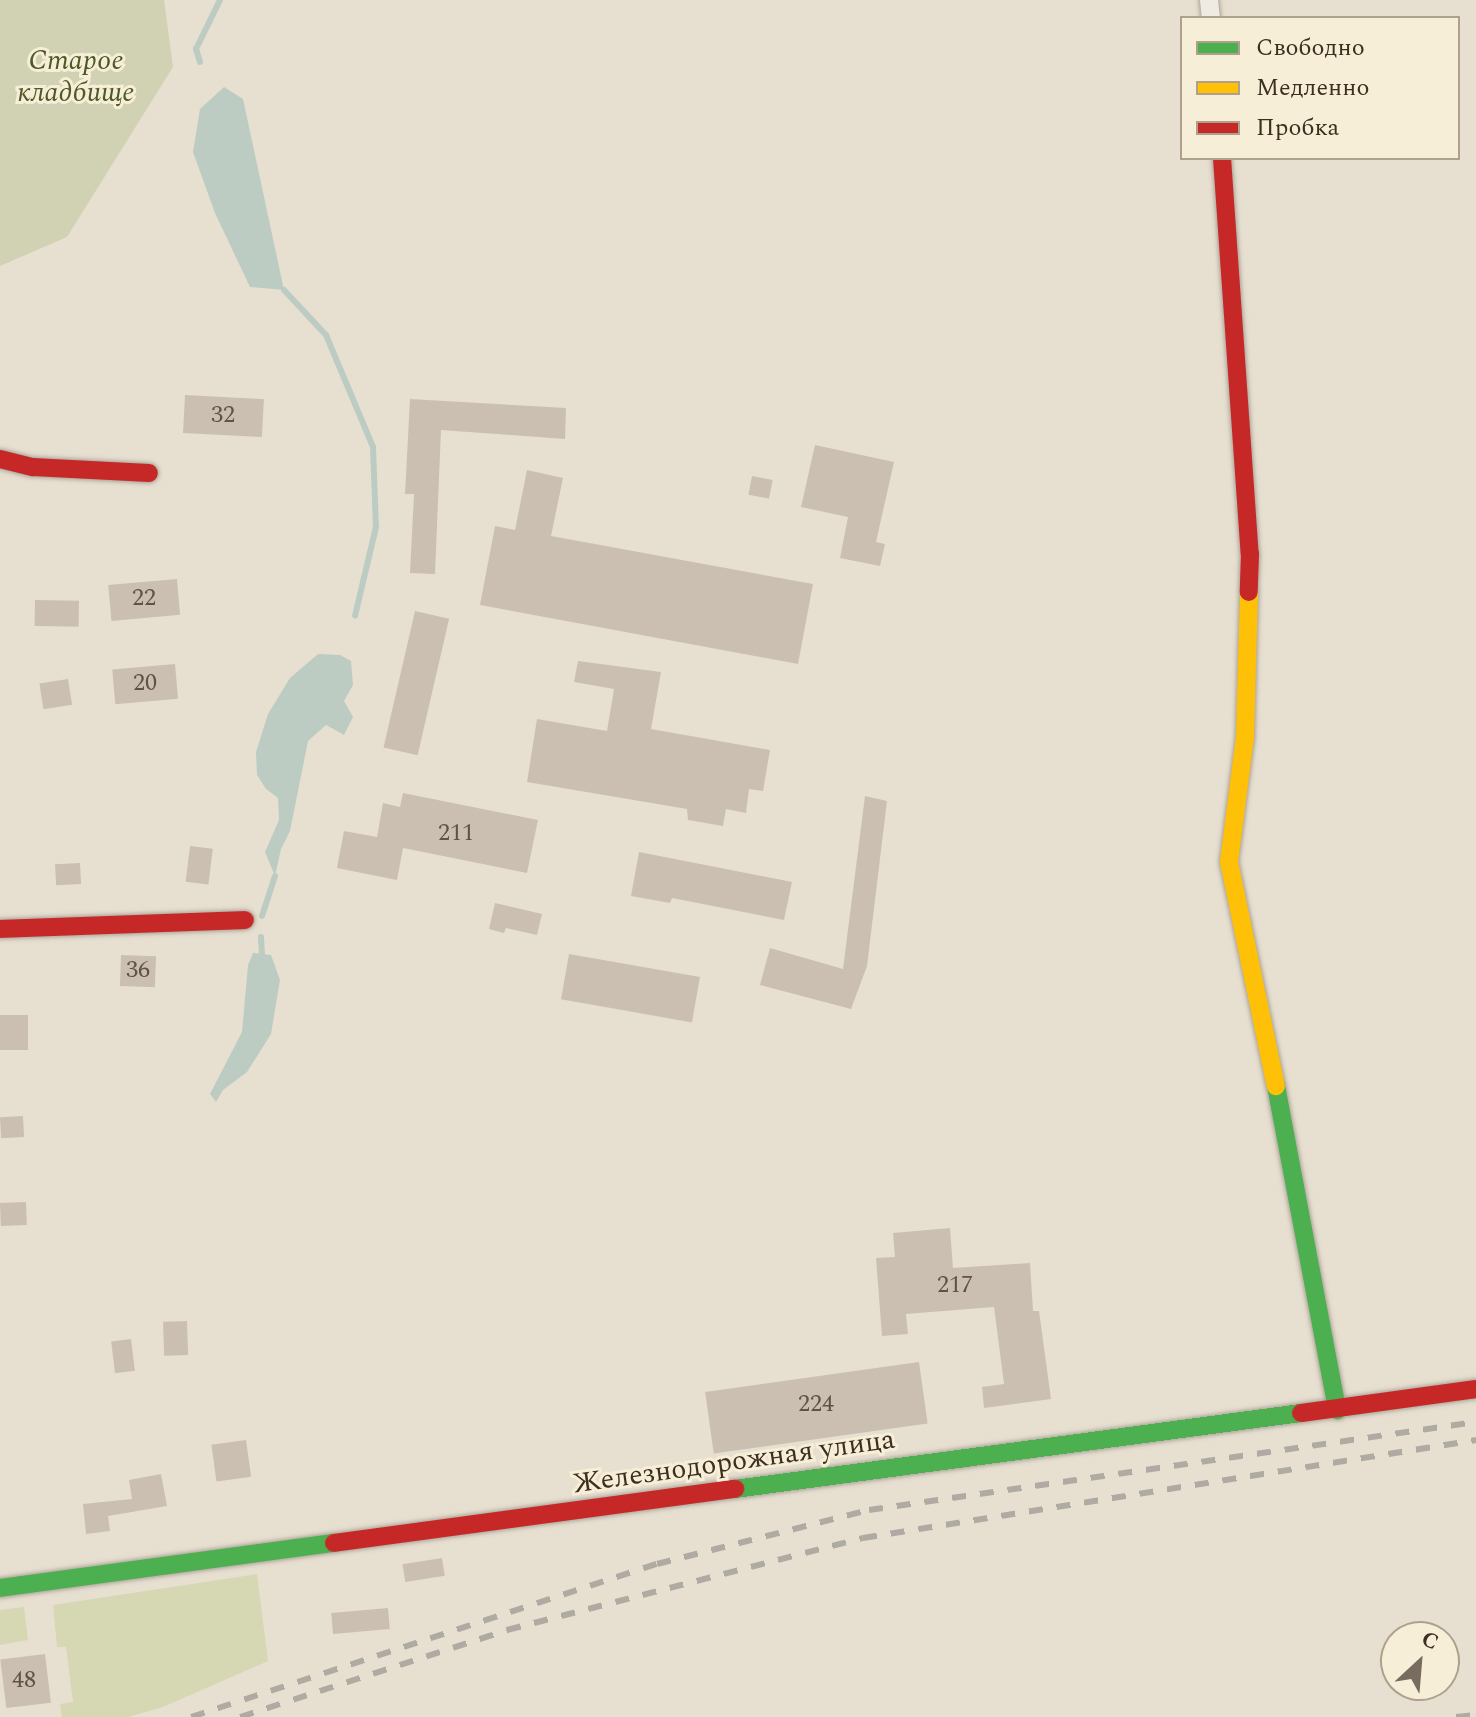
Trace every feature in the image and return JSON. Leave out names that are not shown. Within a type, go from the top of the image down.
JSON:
[{"type":"street","points":[[1222,160],[1250,554],[1245,737],[1229,862],[1263,1016],[1337,1410]]},
{"type":"street","points":[[0,459],[33,467],[149,473]]},
{"type":"street","points":[[0,929],[245,920]]},
{"type":"street","name":"Железнодорожная улица","points":[[0,1588],[1476,1389]]},
{"type":"green space","name":"Старое кладбище","points":[[0,0],[164,0],[173,67],[67,237],[0,266]]},
{"type":"green space","points":[[257,1574],[268,1661],[163,1707],[128,1717],[62,1717],[60,1704],[73,1702],[66,1647],[57,1647],[53,1605]]},
{"type":"green space","points":[[24,1607],[28,1640],[0,1645],[0,1610]]},
{"type":"shaded area","points":[[224,87],[243,99],[284,290],[250,287],[215,213],[193,152],[200,109]]},
{"type":"shaded area","points":[[318,654],[340,655],[351,661],[353,685],[344,701],[353,717],[344,735],[326,725],[308,741],[290,831],[281,849],[275,876],[265,852],[279,820],[278,798],[266,789],[257,775],[256,752],[268,714],[290,678]]},
{"type":"shaded area","points":[[253,953],[271,955],[280,980],[271,1034],[247,1072],[223,1090],[216,1102],[210,1094],[242,1032],[248,965]]},
{"type":"building","points":[[185,395],[264,399],[262,437],[183,433]]},
{"type":"building","points":[[410,399],[566,408],[565,439],[441,430],[435,574],[410,573],[414,494],[405,494]]},
{"type":"building","points":[[815,445],[894,462],[876,542],[885,544],[880,566],[840,558],[848,517],[801,507]]},
{"type":"building","points":[[527,470],[563,478],[551,536],[813,584],[798,664],[480,605],[495,526],[515,530]]},
{"type":"building","points":[[752,476],[773,480],[769,499],[748,495]]},
{"type":"building","points":[[177,579],[180,615],[111,621],[108,585]]},
{"type":"building","points":[[35,600],[79,601],[79,627],[35,626]]},
{"type":"building","points":[[415,611],[449,619],[418,755],[384,747]]},
{"type":"building","points":[[578,661],[661,672],[651,729],[770,750],[763,791],[749,789],[746,813],[726,809],[723,826],[688,820],[687,809],[527,782],[537,719],[607,731],[614,689],[574,682]]},
{"type":"building","points":[[175,664],[178,699],[115,704],[112,669]]},
{"type":"building","points":[[68,679],[72,705],[43,709],[39,684]]},
{"type":"building","points":[[403,793],[538,820],[527,873],[403,848],[397,880],[337,868],[344,831],[377,837],[383,803],[400,807]]},
{"type":"building","points":[[865,796],[887,801],[867,966],[851,1009],[760,985],[770,948],[843,969]]},
{"type":"building","points":[[190,846],[213,849],[208,885],[186,882]]},
{"type":"building","points":[[639,852],[792,882],[784,920],[672,898],[670,903],[631,896]]},
{"type":"building","points":[[80,863],[81,884],[56,885],[55,864]]},
{"type":"building","points":[[495,903],[542,914],[537,935],[506,928],[504,933],[489,929]]},
{"type":"building","points":[[569,954],[700,977],[692,1022],[561,999]]},
{"type":"building","points":[[121,955],[156,956],[155,987],[120,986]]},
{"type":"building","points":[[0,1015],[28,1015],[28,1050],[0,1050]]},
{"type":"building","points":[[23,1116],[24,1137],[1,1138],[0,1117]]},
{"type":"building","points":[[26,1202],[27,1225],[1,1226],[0,1203]]},
{"type":"building","points":[[950,1228],[953,1268],[1030,1263],[1033,1311],[1039,1311],[1051,1399],[984,1408],[982,1387],[1004,1384],[994,1307],[906,1314],[908,1334],[882,1336],[876,1258],[895,1257],[893,1233]]},
{"type":"building","points":[[187,1321],[188,1355],[164,1356],[163,1322]]},
{"type":"building","points":[[131,1339],[135,1371],[115,1373],[111,1341]]},
{"type":"building","points":[[919,1362],[928,1423],[714,1453],[705,1392]]},
{"type":"building","points":[[246,1440],[251,1477],[216,1482],[211,1445]]},
{"type":"building","points":[[161,1474],[167,1506],[108,1516],[110,1531],[86,1534],[83,1504],[132,1499],[129,1480]]},
{"type":"building","points":[[442,1558],[445,1576],[405,1582],[402,1564]]},
{"type":"building","points":[[388,1608],[390,1629],[333,1634],[331,1613]]},
{"type":"building","points":[[45,1654],[51,1703],[6,1708],[0,1659]]},
{"type":"waterway","points":[[200,62],[196,49],[220,0]]},
{"type":"waterway","points":[[284,290],[326,335],[373,447],[376,527],[355,616]]},
{"type":"waterway","points":[[262,916],[275,876]]},
{"type":"waterway","points":[[261,937],[262,954]]},
{"type":"railway","points":[[191,1717],[657,1564],[869,1510],[1476,1422]]},
{"type":"railway","points":[[240,1717],[507,1630],[863,1538],[1476,1440]]},
{"type":"railway","points":[[1456,1717],[1476,1715]]},
{"type":"traffic: fast","points":[[1276,1086],[1337,1410]]},
{"type":"traffic: fast","points":[[735,1489],[1301,1413]]},
{"type":"traffic: fast","points":[[0,1588],[334,1543]]},
{"type":"traffic: slow","points":[[1249,592],[1245,737],[1229,862],[1276,1086]]},
{"type":"traffic: jam","points":[[1222,160],[1250,554],[1249,592]]},
{"type":"traffic: jam","points":[[0,459],[33,467],[149,473]]},
{"type":"traffic: jam","points":[[0,929],[245,920]]},
{"type":"traffic: jam","points":[[1301,1413],[1476,1389]]},
{"type":"traffic: jam","points":[[334,1543],[735,1489]]}]
